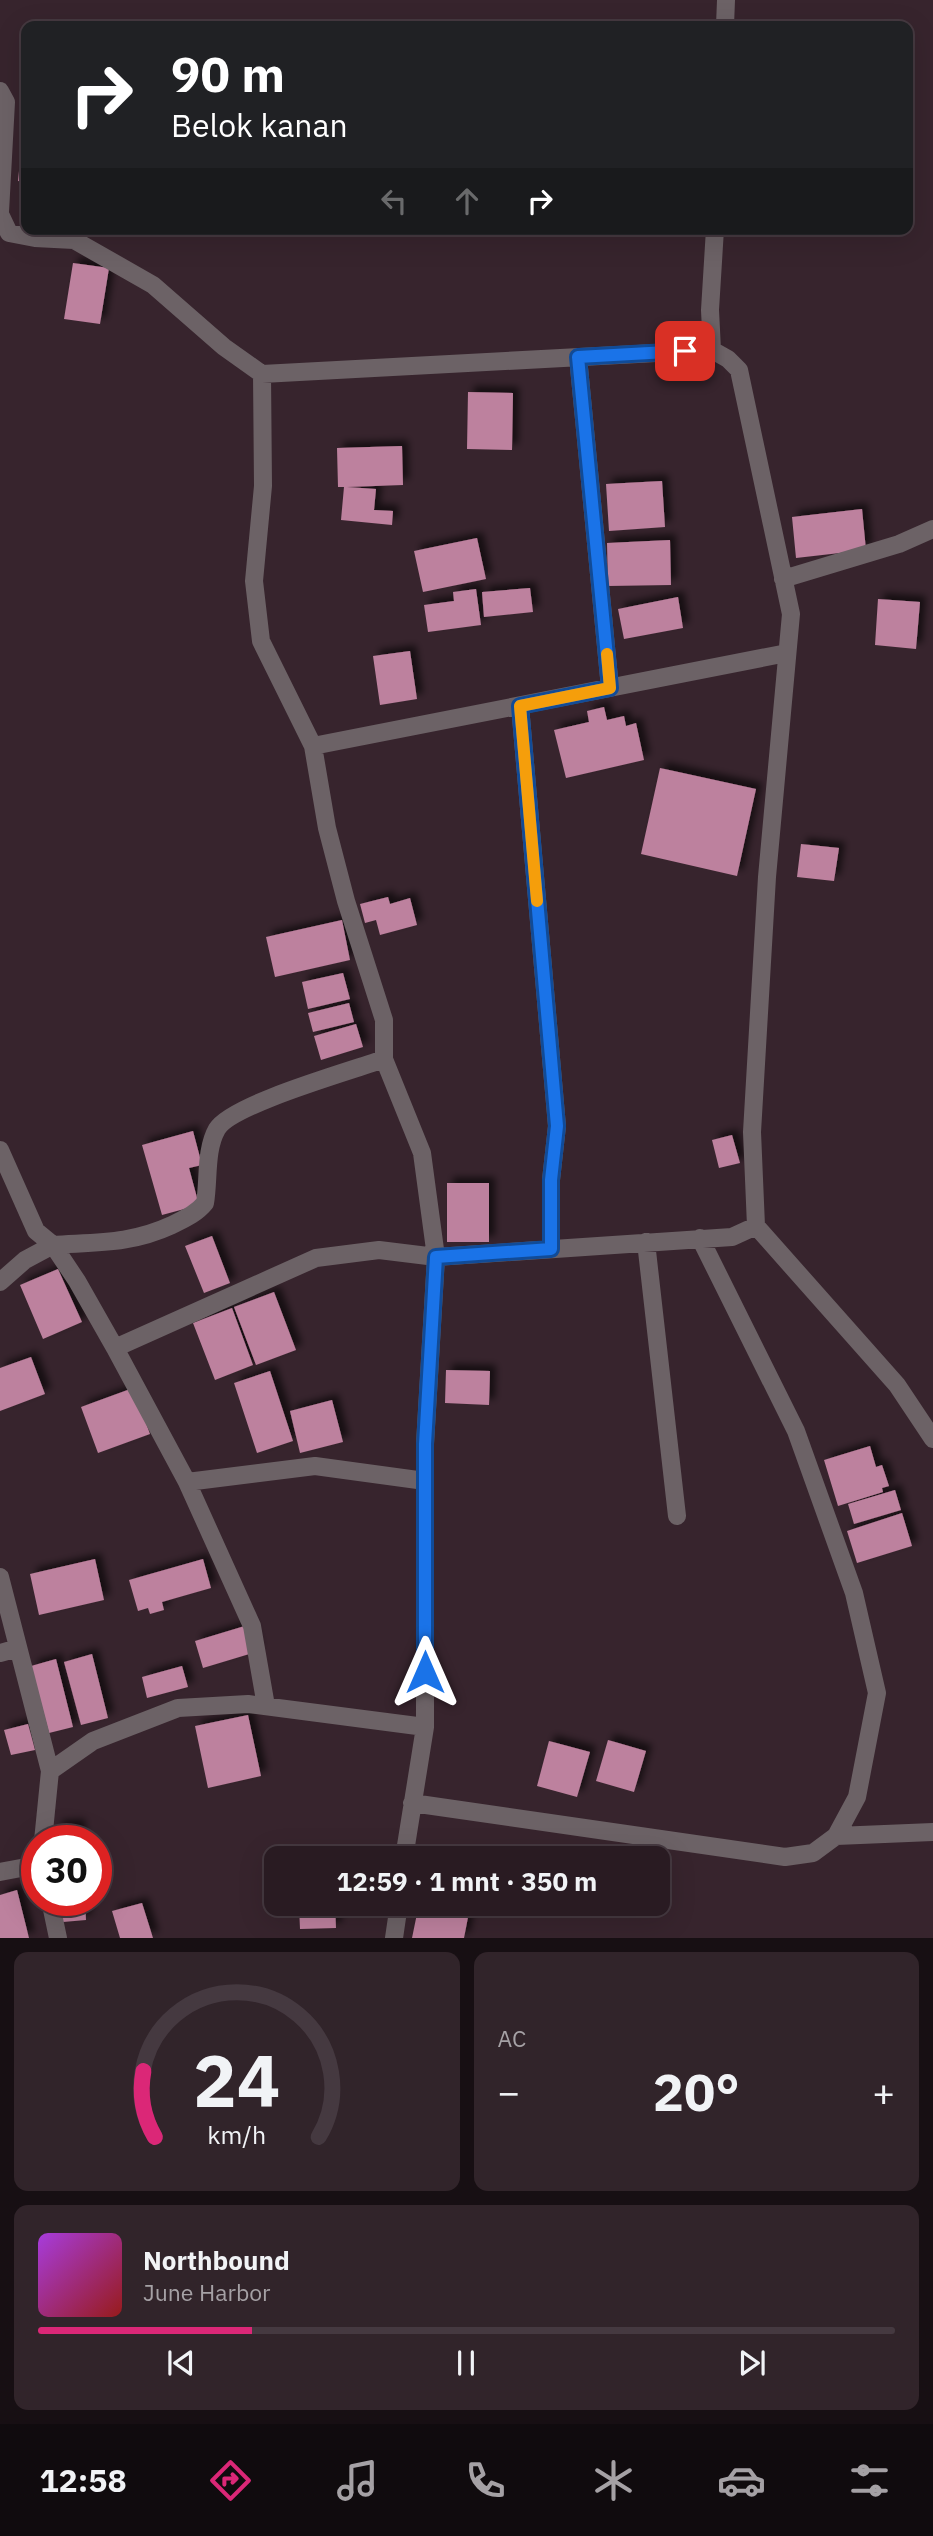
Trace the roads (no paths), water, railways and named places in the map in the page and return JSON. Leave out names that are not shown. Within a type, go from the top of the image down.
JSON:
[{"type":"street","points":[[725,21],[726,0]]},
{"type":"street","points":[[0,91],[6,102],[0,213],[9,233],[35,238],[74,240],[153,285],[224,347],[262,373],[712,350],[729,359],[739,370],[791,614],[767,877],[752,1132],[756,1226],[897,1385],[933,1439]]},
{"type":"street","points":[[712,350],[710,310],[715,235]]},
{"type":"street","points":[[578,357],[610,688]]},
{"type":"street","points":[[262,373],[263,486],[254,581],[261,641],[313,746],[327,828],[346,901],[384,1020],[384,1059],[422,1153],[436,1257],[425,1481],[425,1727],[406,1846]]},
{"type":"street","points":[[783,579],[899,544],[933,529]]},
{"type":"street","points":[[313,746],[788,653]]},
{"type":"street","points":[[520,706],[557,1126],[551,1180],[551,1249]]},
{"type":"street","points":[[0,1282],[25,1260],[53,1245],[129,1241],[183,1220],[205,1203],[211,1143],[218,1128],[227,1118],[250,1105],[384,1059]]},
{"type":"street","points":[[0,1150],[36,1231],[53,1245],[78,1281],[187,1482],[252,1626],[266,1706]]},
{"type":"street","points":[[115,1348],[316,1258],[379,1250],[436,1257],[732,1237],[756,1226]]},
{"type":"street","points":[[412,1803],[785,1857],[813,1853],[836,1836],[857,1797],[877,1693],[854,1593],[796,1431],[700,1238]]},
{"type":"street","points":[[646,1242],[677,1516]]},
{"type":"street","points":[[187,1482],[315,1466],[425,1481]]},
{"type":"street","points":[[0,1577],[50,1771],[45,1825]]},
{"type":"street","points":[[0,1653],[18,1648]]},
{"type":"street","points":[[50,1771],[93,1741],[178,1708],[248,1704],[425,1727]]},
{"type":"street","points":[[836,1836],[933,1832]]},
{"type":"street","points":[[0,1872],[21,1867]]},
{"type":"street","points":[[53,1916],[58,1937]]},
{"type":"street","points":[[394,1937],[397,1916]]}]
